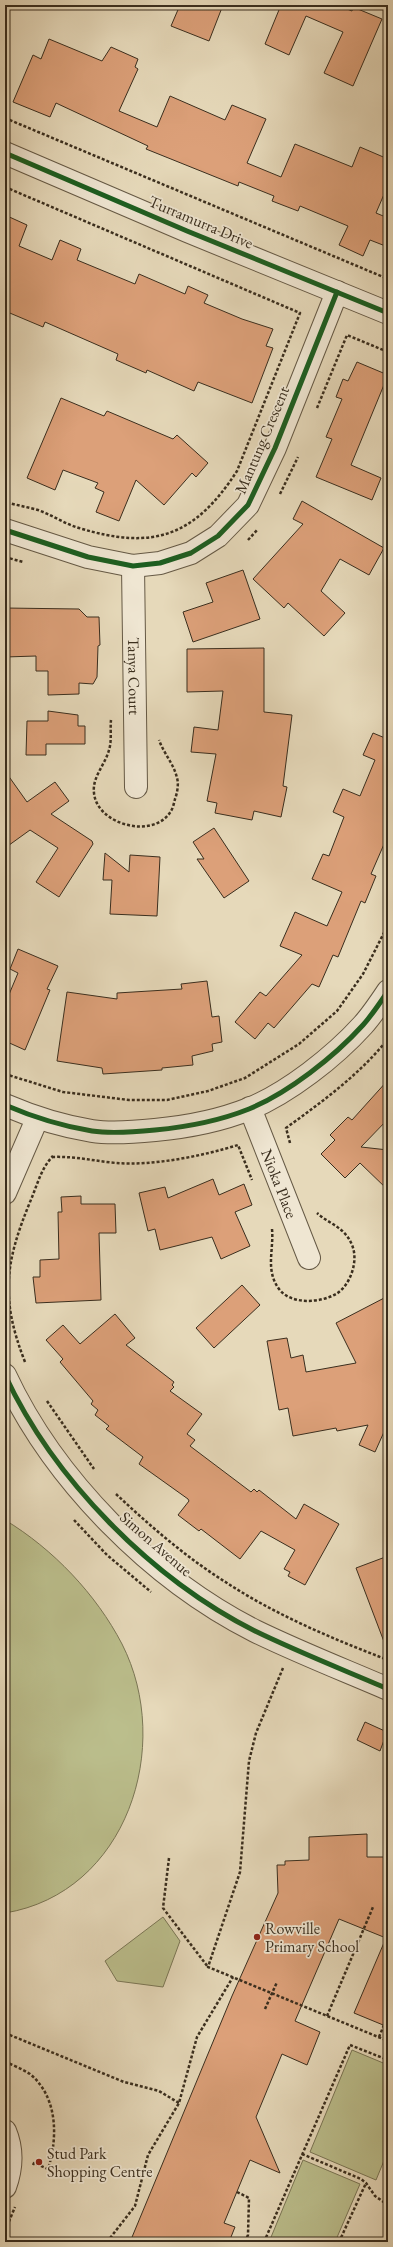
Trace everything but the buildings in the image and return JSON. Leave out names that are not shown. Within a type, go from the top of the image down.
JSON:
[{"type":"street","name":"Turramurra Drive","points":[[5,153],[388,313]]},
{"type":"street","name":"Mantung Crescent","points":[[5,530],[88,558],[133,566],[160,563],[191,553],[218,536],[248,505],[275,448],[337,292]]},
{"type":"street","name":"Tanya Court","points":[[133,566],[136,787]]},
{"type":"street","points":[[5,1105],[37,1119],[93,1131],[135,1132],[175,1128],[214,1120],[250,1108],[297,1082],[338,1050],[364,1025],[388,991]]},
{"type":"street","name":"Nioka Place","points":[[250,1108],[309,1258]]},
{"type":"street","points":[[5,1193],[37,1119]]},
{"type":"street","name":"Simon Avenue","points":[[5,1375],[13,1393],[59,1463],[104,1516],[157,1567],[193,1593],[254,1630],[388,1688]]},
{"type":"street","points":[[5,2131],[10,2148],[11,2196]]},
{"type":"path","points":[[5,118],[388,280]]},
{"type":"path","points":[[5,187],[300,313],[237,471],[224,490],[191,523],[169,534],[128,540],[78,528],[39,511],[5,502]]},
{"type":"path","points":[[347,335],[388,352]]},
{"type":"path","points":[[5,1074],[63,1092],[129,1100],[167,1100],[208,1091],[245,1078],[299,1044],[337,1011],[363,974],[388,925]]},
{"type":"path","points":[[286,1128],[341,1087],[375,1055],[388,1039]]},
{"type":"path","points":[[27,1365],[6,1302],[7,1272],[11,1250],[24,1216],[43,1169],[53,1157],[73,1156],[116,1163],[145,1163],[238,1145]]},
{"type":"path","points":[[45,1398],[97,1473]]},
{"type":"path","points":[[112,1489],[170,1542],[226,1583],[282,1614],[388,1660]]},
{"type":"path","points":[[208,1967],[240,1872],[249,1761],[256,1733],[283,1668]]},
{"type":"path","points":[[169,1858],[163,1908],[208,1967],[388,2041]]},
{"type":"path","points":[[327,2016],[373,1907]]},
{"type":"path","points":[[107,2242],[135,2206],[148,2155],[180,2103],[197,2038],[233,1978]]},
{"type":"path","points":[[265,2009],[278,1982]]},
{"type":"path","points":[[379,2037],[384,2025]]},
{"type":"path","points":[[5,2033],[124,2082],[158,2091],[180,2103]]},
{"type":"path","points":[[264,2242],[350,2045],[388,2060]]},
{"type":"path","points":[[5,2062],[23,2070],[37,2082],[48,2101],[53,2117],[55,2142],[48,2169],[34,2164],[31,2171]]},
{"type":"path","points":[[302,2154],[366,2183],[375,2196],[388,2205]]},
{"type":"path","points":[[339,2242],[366,2183]]},
{"type":"path","points":[[237,2192],[249,2198],[248,2235],[245,2242]]},
{"type":"path","points":[[5,2231],[11,2196]]},
{"type":"green space","points":[[5,1520],[40,1545],[56,1559],[72,1574],[100,1608],[122,1644],[137,1684],[143,1726],[140,1769],[129,1809],[109,1846],[82,1877],[47,1900],[5,1913]]},
{"type":"green space","points":[[163,1917],[180,1941],[163,1987],[117,1981],[105,1961]]},
{"type":"green space","points":[[352,2050],[388,2065],[388,2151],[376,2180],[310,2152]]},
{"type":"green space","points":[[303,2160],[360,2184],[335,2242],[269,2242]]},
{"type":"cycle path","points":[[5,153],[187,231],[388,313]]},
{"type":"cycle path","points":[[5,530],[88,557],[133,566],[160,563],[191,553],[218,536],[248,505],[275,448],[337,292]]},
{"type":"cycle path","points":[[5,1105],[58,1124],[92,1131],[107,1132],[132,1132],[167,1129],[203,1123],[226,1117],[264,1102],[295,1084],[310,1073],[363,1025],[388,991]]},
{"type":"cycle path","points":[[5,1375],[26,1414],[50,1452],[78,1488],[110,1523],[144,1555],[179,1584],[217,1609],[255,1631],[304,1654],[388,1689]]},
{"type":"place","name":"Rowville Primary School","points":[[257,1937]]},
{"type":"place","name":"Stud Park Shopping Centre","points":[[39,2162]]}]
